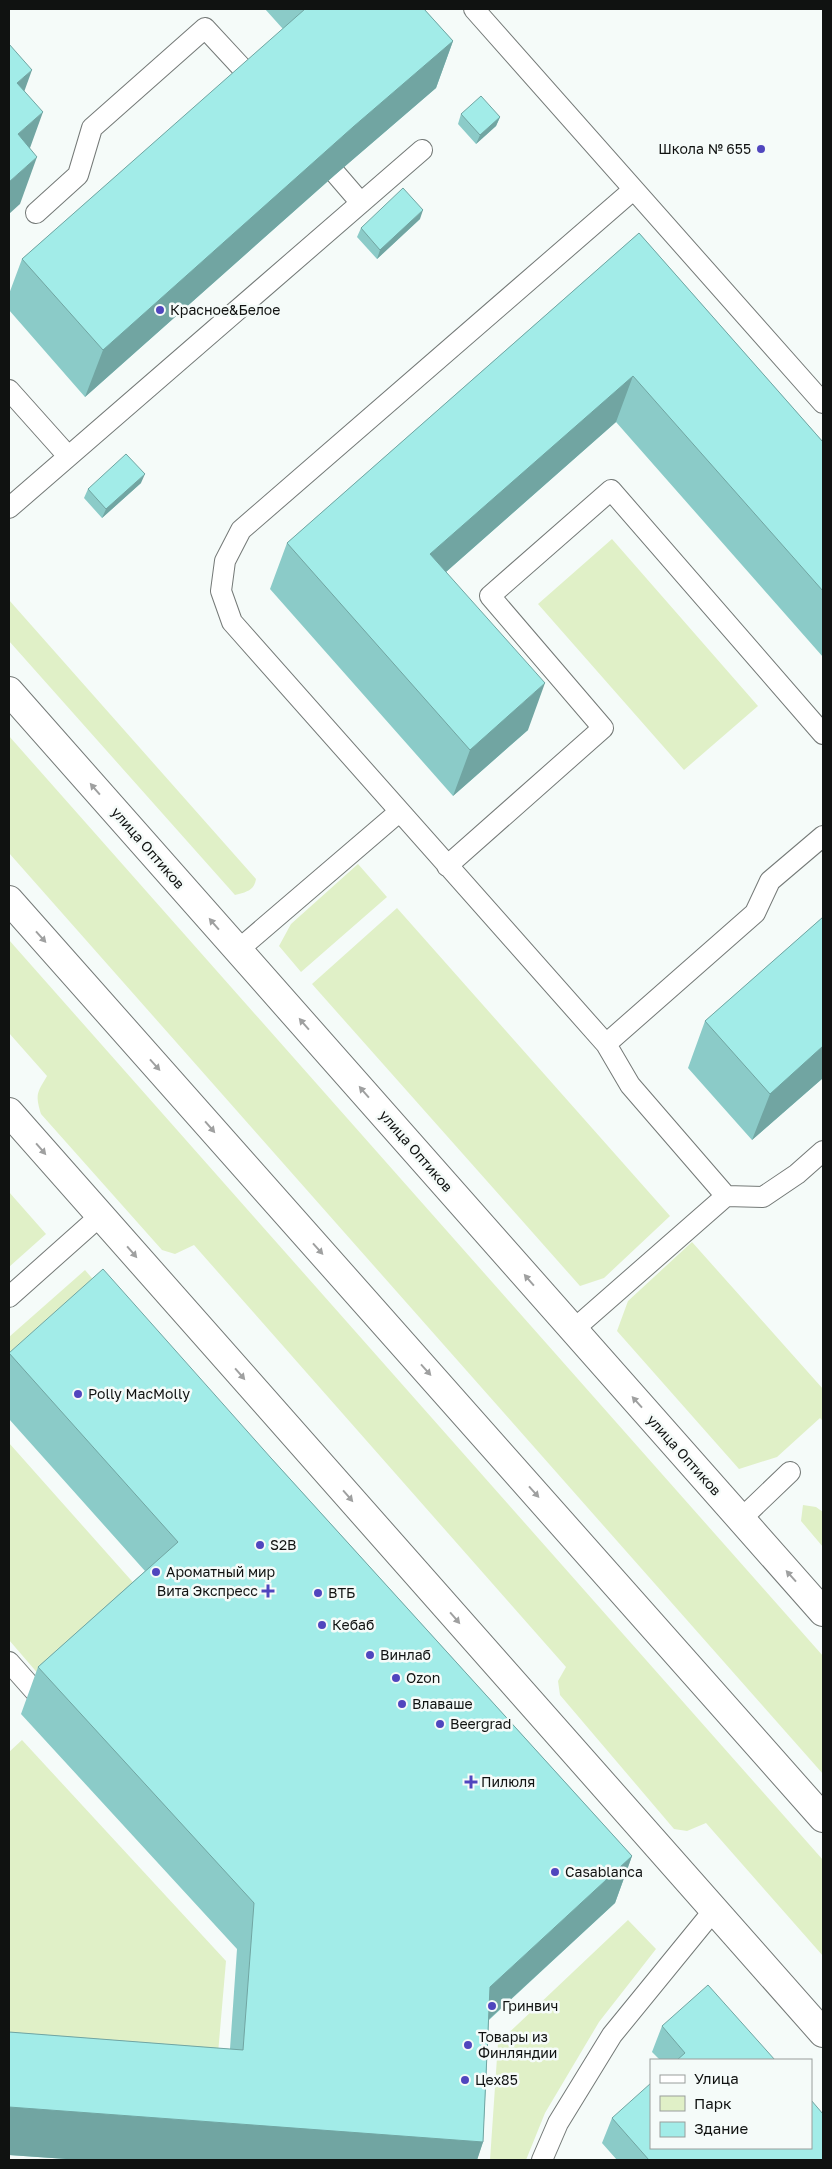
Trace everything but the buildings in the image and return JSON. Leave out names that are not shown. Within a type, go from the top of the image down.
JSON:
[{"type":"street","name":"улица Оптиков","points":[[9,691],[823,1612]]},
{"type":"street","points":[[9,900],[823,1818]]},
{"type":"street","points":[[9,1112],[823,2033]]},
{"type":"lane","points":[[474,9],[823,404]]},
{"type":"lane","points":[[36,213],[78,175],[92,128],[205,28],[255,82]]},
{"type":"lane","points":[[9,508],[422,150]]},
{"type":"lane","points":[[336,174],[361,203]]},
{"type":"lane","points":[[633,190],[241,530],[225,561],[222,591],[232,622],[606,1044],[630,1085],[726,1196]]},
{"type":"lane","points":[[9,390],[68,456]]},
{"type":"lane","points":[[447,866],[603,728],[490,596],[611,490],[823,734]]},
{"type":"lane","points":[[238,950],[399,812]]},
{"type":"lane","points":[[606,1044],[755,913],[770,881],[823,836]]},
{"type":"lane","points":[[573,1330],[726,1196],[764,1197],[797,1174],[823,1151]]},
{"type":"lane","points":[[9,1297],[100,1216]]},
{"type":"lane","points":[[741,1519],[790,1472]]},
{"type":"lane","points":[[9,1662],[40,1697]]},
{"type":"lane","points":[[542,2160],[558,2123],[612,2035],[714,1910]]},
{"type":"green space","points":[[612,539],[758,706],[684,770],[538,604]]},
{"type":"green space","points":[[9,600],[256,879],[251,889],[235,895],[9,641]]},
{"type":"green space","points":[[9,736],[823,1656],[823,1774],[9,853]]},
{"type":"green space","points":[[358,864],[387,897],[301,972],[279,946],[291,924]]},
{"type":"green space","points":[[397,908],[670,1216],[604,1278],[580,1286],[312,984]]},
{"type":"green space","points":[[9,940],[823,1860],[823,1956],[706,1823],[687,1831],[674,1829],[560,1695],[558,1681],[566,1667],[194,1245],[175,1254],[162,1250],[41,1114],[38,1094],[47,1076],[9,1033]]},
{"type":"green space","points":[[9,1192],[46,1234],[9,1267]]},
{"type":"green space","points":[[692,1242],[823,1389],[823,1421],[820,1418],[777,1457],[739,1469],[617,1331],[628,1301]]},
{"type":"green space","points":[[85,1270],[97,1284],[9,1362],[9,1337]]},
{"type":"green space","points":[[9,1443],[138,1588],[40,1676],[9,1640]]},
{"type":"green space","points":[[803,1505],[816,1507],[823,1512],[823,1547],[801,1521]]},
{"type":"green space","points":[[22,1740],[226,1961],[217,2065],[9,2047],[9,1752]]},
{"type":"green space","points":[[628,1920],[656,1949],[599,2022],[545,2113],[526,2160],[490,2160],[498,2043]]},
{"type":"place","name":"Школа № 655","points":[[761,149]]},
{"type":"place","name":"Красное&Белое","points":[[160,310]]},
{"type":"place","name":"Polly MacMolly","points":[[78,1394]]},
{"type":"place","name":"S2B","points":[[260,1545]]},
{"type":"place","name":"Ароматный мир","points":[[156,1572]]},
{"type":"place","name":"Вита Экспресс","points":[[268,1591]]},
{"type":"place","name":"ВТБ","points":[[318,1593]]},
{"type":"place","name":"Кебаб","points":[[322,1625]]},
{"type":"place","name":"Винлаб","points":[[370,1655]]},
{"type":"place","name":"Ozon","points":[[396,1678]]},
{"type":"place","name":"Влаваше","points":[[402,1704]]},
{"type":"place","name":"Beergrad","points":[[440,1724]]},
{"type":"place","name":"Пилюля","points":[[471,1782]]},
{"type":"place","name":"Casablanca","points":[[555,1872]]},
{"type":"place","name":"Гринвич","points":[[492,2006]]},
{"type":"place","name":"Товары из Финляндии","points":[[468,2045]]},
{"type":"place","name":"Цех85","points":[[465,2080]]}]
